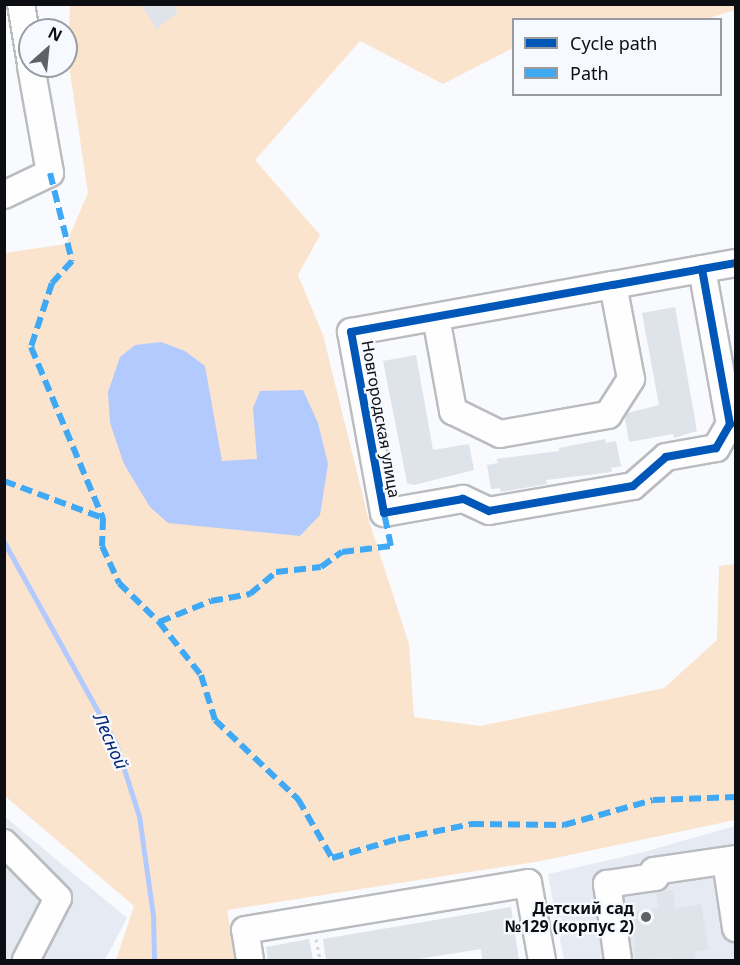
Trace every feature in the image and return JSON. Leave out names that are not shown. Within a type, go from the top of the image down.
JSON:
[{"type":"street","points":[[4,195],[50,173],[33,78]]},
{"type":"street","name":"Новгородская улица","points":[[702,269],[729,424],[716,448],[666,457],[633,486],[489,511],[463,499],[384,513],[351,332],[735,263]]},
{"type":"street","points":[[436,316],[453,411],[500,434],[608,415],[630,379],[613,285]]},
{"type":"street","points":[[4,843],[58,898],[26,960]]},
{"type":"street","points":[[618,960],[607,884],[655,877],[654,871],[730,860],[735,928]]},
{"type":"street","points":[[250,960],[245,930],[528,883],[542,960]]},
{"type":"shaded area","points":[[70,5],[735,5],[735,10],[709,18],[512,18],[512,49],[443,84],[360,41],[255,160],[320,235],[298,275],[323,335],[369,521],[409,644],[414,717],[480,726],[664,688],[717,640],[719,566],[735,564],[735,820],[541,861],[227,910],[235,960],[116,960],[134,906],[5,796],[5,253],[66,244],[88,193],[71,78],[78,78],[78,18],[70,18]]},
{"type":"shaded area","points":[[4,816],[127,918],[105,960],[5,960]]},
{"type":"shaded area","name":"Детский сад №129 (корпус 2)","points":[[735,826],[735,960],[564,960],[548,874],[640,853]]},
{"type":"water","points":[[161,342],[185,351],[205,366],[222,461],[257,459],[253,408],[260,391],[303,390],[318,423],[328,464],[320,515],[300,536],[168,523],[150,507],[124,464],[110,423],[108,392],[120,357],[135,345]]},
{"type":"building","points":[[141,4],[173,4],[178,13],[156,29]]},
{"type":"building","points":[[675,307],[697,431],[674,438],[673,434],[629,442],[624,414],[659,405],[642,313]]},
{"type":"building","points":[[416,355],[433,450],[469,444],[474,470],[414,485],[407,483],[383,361]]},
{"type":"building","points":[[605,439],[606,443],[616,441],[621,466],[611,468],[612,472],[546,480],[547,484],[501,492],[500,488],[491,489],[487,465],[498,463],[497,459],[559,451],[559,448]]},
{"type":"building","points":[[673,890],[675,909],[701,904],[709,950],[695,952],[696,960],[670,960],[670,957],[635,960],[633,946],[636,946],[628,913],[659,908],[656,893]]},
{"type":"building","points":[[511,907],[519,960],[482,960],[481,949],[412,960],[326,960],[323,939]]},
{"type":"building","points":[[309,939],[313,960],[268,960],[266,947]]},
{"type":"waterway","name":"Лесной","points":[[4,542],[116,744],[139,816],[153,915],[154,960]]},
{"type":"marked path","points":[[50,173],[72,261],[52,283],[31,347],[103,518]]},
{"type":"marked path","points":[[4,481],[103,518],[102,546],[119,583],[159,622],[201,675],[215,720],[298,799],[332,858],[398,839],[472,824],[564,825],[653,800],[736,797]]},
{"type":"marked path","points":[[159,622],[211,601],[250,594],[276,572],[321,567],[342,552],[391,546],[384,513]]},
{"type":"cycle path","points":[[702,269],[730,424],[716,448],[666,457],[633,486],[489,511],[463,499],[384,513],[351,332],[702,269],[736,263]]},
{"type":"place","name":"Детский сад №129 (корпус 2)","points":[[646,917]]}]
